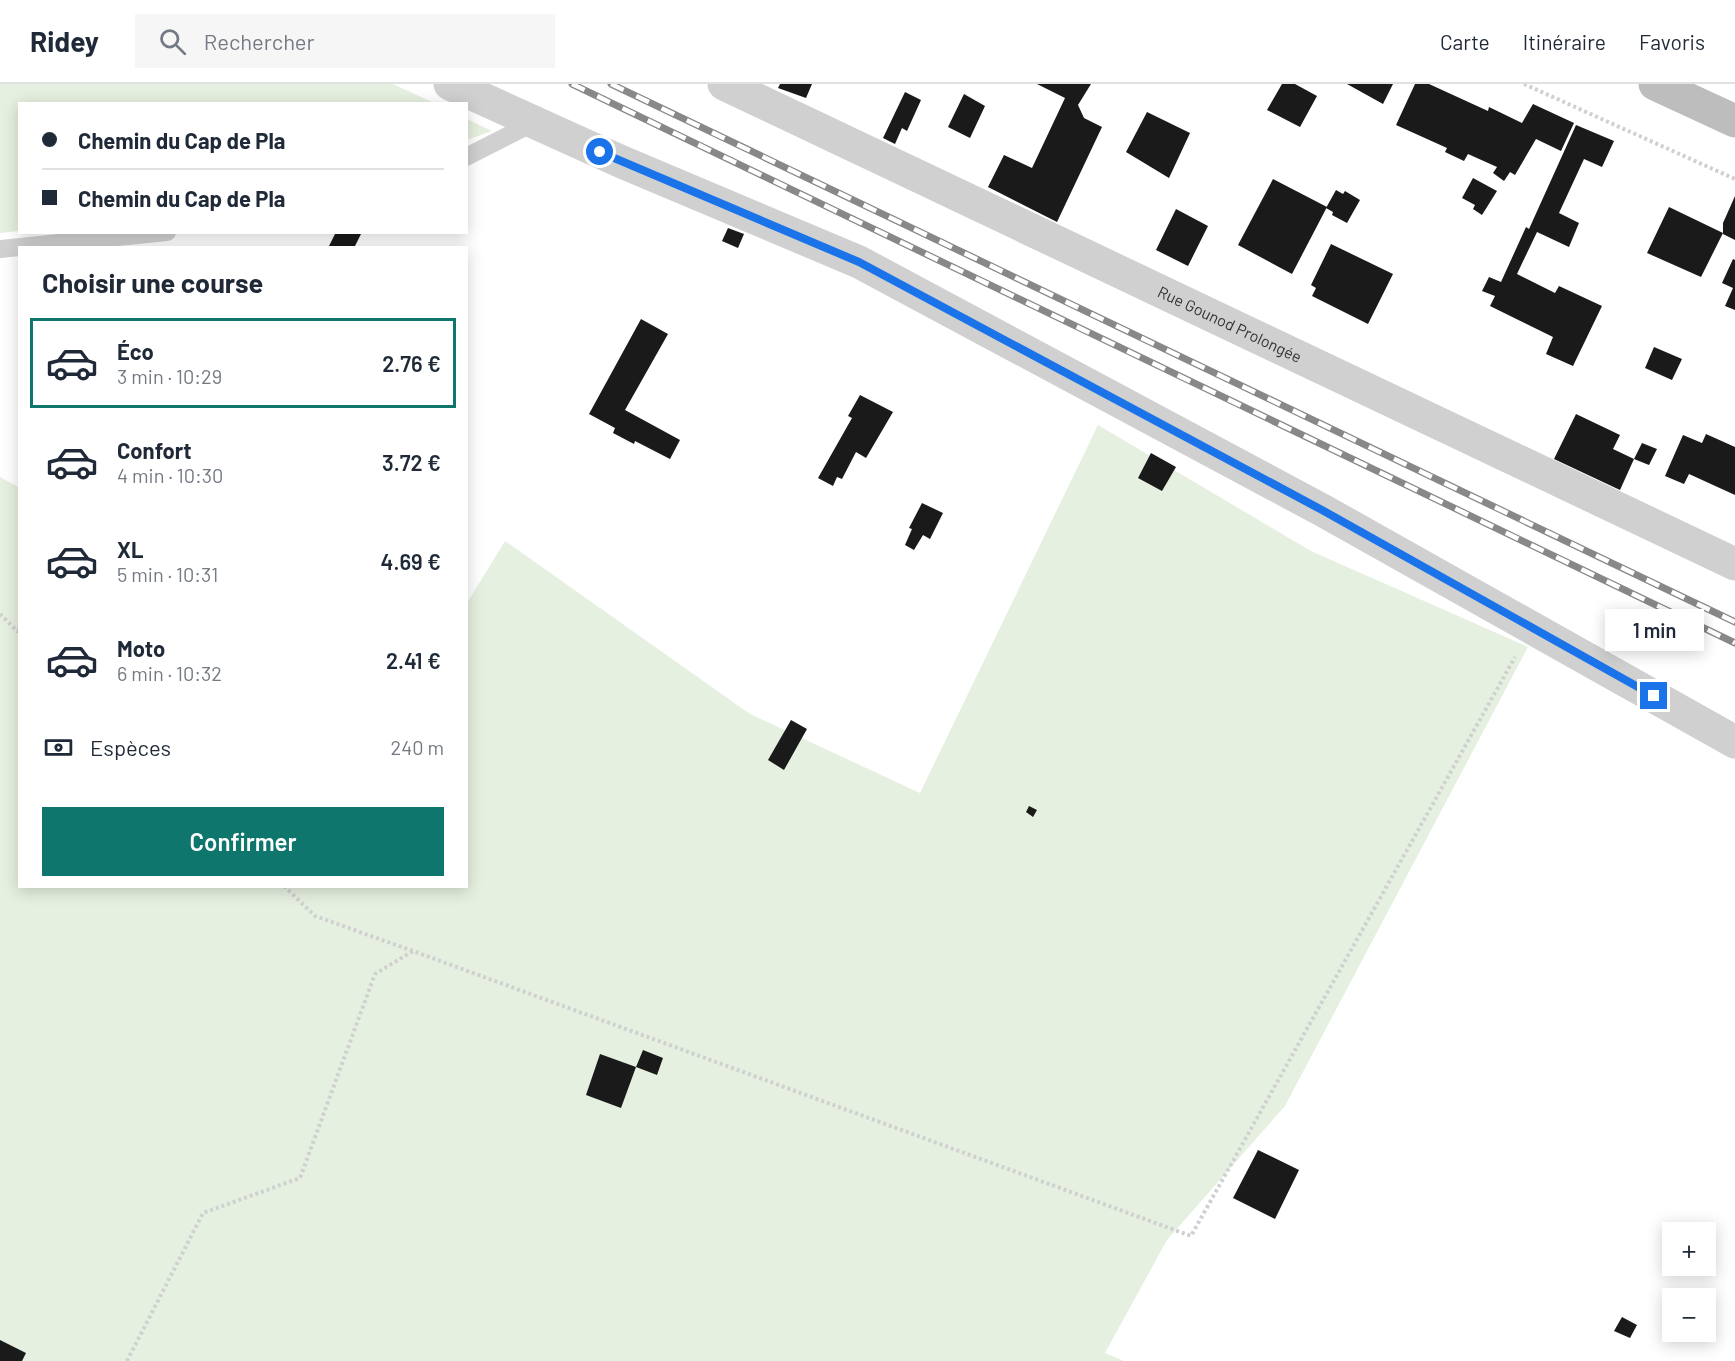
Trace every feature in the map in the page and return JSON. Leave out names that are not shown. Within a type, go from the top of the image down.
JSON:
[{"type":"main road","points":[[1655,84],[1735,121]]},
{"type":"street","points":[[450,84],[632,167],[859,262],[1322,510],[1735,742]]},
{"type":"street","name":"Rue Gounod Prolongée","points":[[724,84],[1735,564]]},
{"type":"lane","points":[[468,156],[535,122]]},
{"type":"lane","points":[[29,246],[146,234]]},
{"type":"lane","points":[[0,249],[18,247]]},
{"type":"path","points":[[1524,84],[1735,179]]},
{"type":"path","points":[[0,614],[18,631]]},
{"type":"path","points":[[286,888],[315,916],[1191,1236],[1532,628]]},
{"type":"path","points":[[127,1361],[203,1213],[300,1178],[375,974],[413,951]]},
{"type":"green space","points":[[0,84],[393,84],[432,102],[18,102],[18,231],[0,233]]},
{"type":"green space","points":[[468,119],[492,131],[468,140]]},
{"type":"green space","points":[[1098,425],[1311,551],[1528,647],[1285,1106],[1167,1240],[1105,1353],[1124,1361],[0,1361],[0,477],[18,487],[18,888],[468,888],[468,601],[505,541],[750,714],[920,793]]},
{"type":"building","points":[[780,84],[812,84],[806,98],[778,88]]},
{"type":"building","points":[[1037,84],[1091,84],[1078,105],[1084,118],[1102,127],[1057,222],[988,187],[1004,155],[1032,168],[1065,98]]},
{"type":"building","points":[[1282,84],[1295,84],[1317,96],[1300,127],[1267,110]]},
{"type":"building","points":[[1347,84],[1393,84],[1383,104]]},
{"type":"building","points":[[1415,84],[1429,84],[1488,111],[1489,107],[1522,123],[1533,104],[1574,123],[1561,151],[1536,139],[1515,175],[1510,172],[1504,181],[1493,173],[1497,167],[1468,154],[1464,161],[1445,152],[1447,148],[1396,125]]},
{"type":"building","points":[[905,92],[921,100],[907,131],[902,128],[895,144],[883,138]]},
{"type":"building","points":[[964,94],[985,106],[970,138],[948,127]]},
{"type":"building","points":[[1147,112],[1190,133],[1169,178],[1126,152]]},
{"type":"building","points":[[1576,125],[1614,141],[1602,167],[1584,159],[1559,213],[1579,223],[1569,247],[1537,232],[1517,274],[1555,293],[1559,286],[1602,306],[1573,366],[1546,354],[1553,337],[1490,306],[1495,296],[1482,291],[1489,277],[1501,282],[1526,227],[1529,229]]},
{"type":"building","points":[[1473,178],[1497,191],[1482,215],[1473,209],[1475,205],[1462,198]]},
{"type":"building","points":[[1273,179],[1327,207],[1292,274],[1238,245]]},
{"type":"building","points":[[1336,190],[1343,194],[1345,191],[1360,200],[1347,223],[1332,215],[1333,212],[1326,208]]},
{"type":"building","points":[[1735,196],[1735,240],[1723,234],[1723,223]]},
{"type":"building","points":[[1669,207],[1723,233],[1701,277],[1647,253]]},
{"type":"building","points":[[1176,209],[1208,226],[1188,266],[1156,250]]},
{"type":"building","points":[[728,228],[744,234],[738,248],[722,241]]},
{"type":"building","points":[[335,234],[361,234],[355,246],[329,246]]},
{"type":"building","points":[[1331,244],[1393,274],[1368,324],[1312,296],[1316,288],[1311,285]]},
{"type":"building","points":[[1733,259],[1735,260],[1735,310],[1725,306],[1733,288],[1722,283]]},
{"type":"building","points":[[641,319],[668,334],[625,410],[680,440],[670,459],[635,441],[634,444],[613,433],[615,428],[589,414]]},
{"type":"building","points":[[1654,347],[1682,359],[1672,380],[1645,368]]},
{"type":"building","points":[[860,395],[893,412],[866,458],[856,452],[842,479],[837,477],[833,486],[818,478],[852,418],[848,416]]},
{"type":"building","points":[[1576,414],[1620,435],[1613,449],[1634,459],[1620,490],[1554,459]]},
{"type":"building","points":[[1706,434],[1735,447],[1735,495],[1689,474],[1684,484],[1665,476],[1683,435],[1702,443]]},
{"type":"building","points":[[1642,443],[1657,449],[1649,465],[1634,459]]},
{"type":"building","points":[[1151,453],[1176,467],[1162,491],[1138,478]]},
{"type":"building","points":[[922,503],[943,513],[930,539],[923,535],[914,550],[905,545],[912,529],[909,528]]},
{"type":"building","points":[[791,720],[807,729],[784,770],[768,760]]},
{"type":"building","points":[[1029,806],[1037,810],[1033,817],[1026,812]]},
{"type":"building","points":[[643,1050],[663,1058],[657,1075],[636,1067]]},
{"type":"building","points":[[600,1054],[636,1067],[621,1108],[586,1095]]},
{"type":"building","points":[[1258,1150],[1299,1170],[1275,1219],[1233,1198]]},
{"type":"building","points":[[1622,1317],[1637,1325],[1630,1338],[1614,1331]]},
{"type":"building","points":[[0,1340],[26,1353],[22,1361],[0,1361]]},
{"type":"railway","points":[[572,84],[1735,643]]},
{"type":"railway","points":[[611,84],[1735,622]]},
{"type":"route","points":[[600,152],[859,262],[1322,510],[1654,696]]}]
